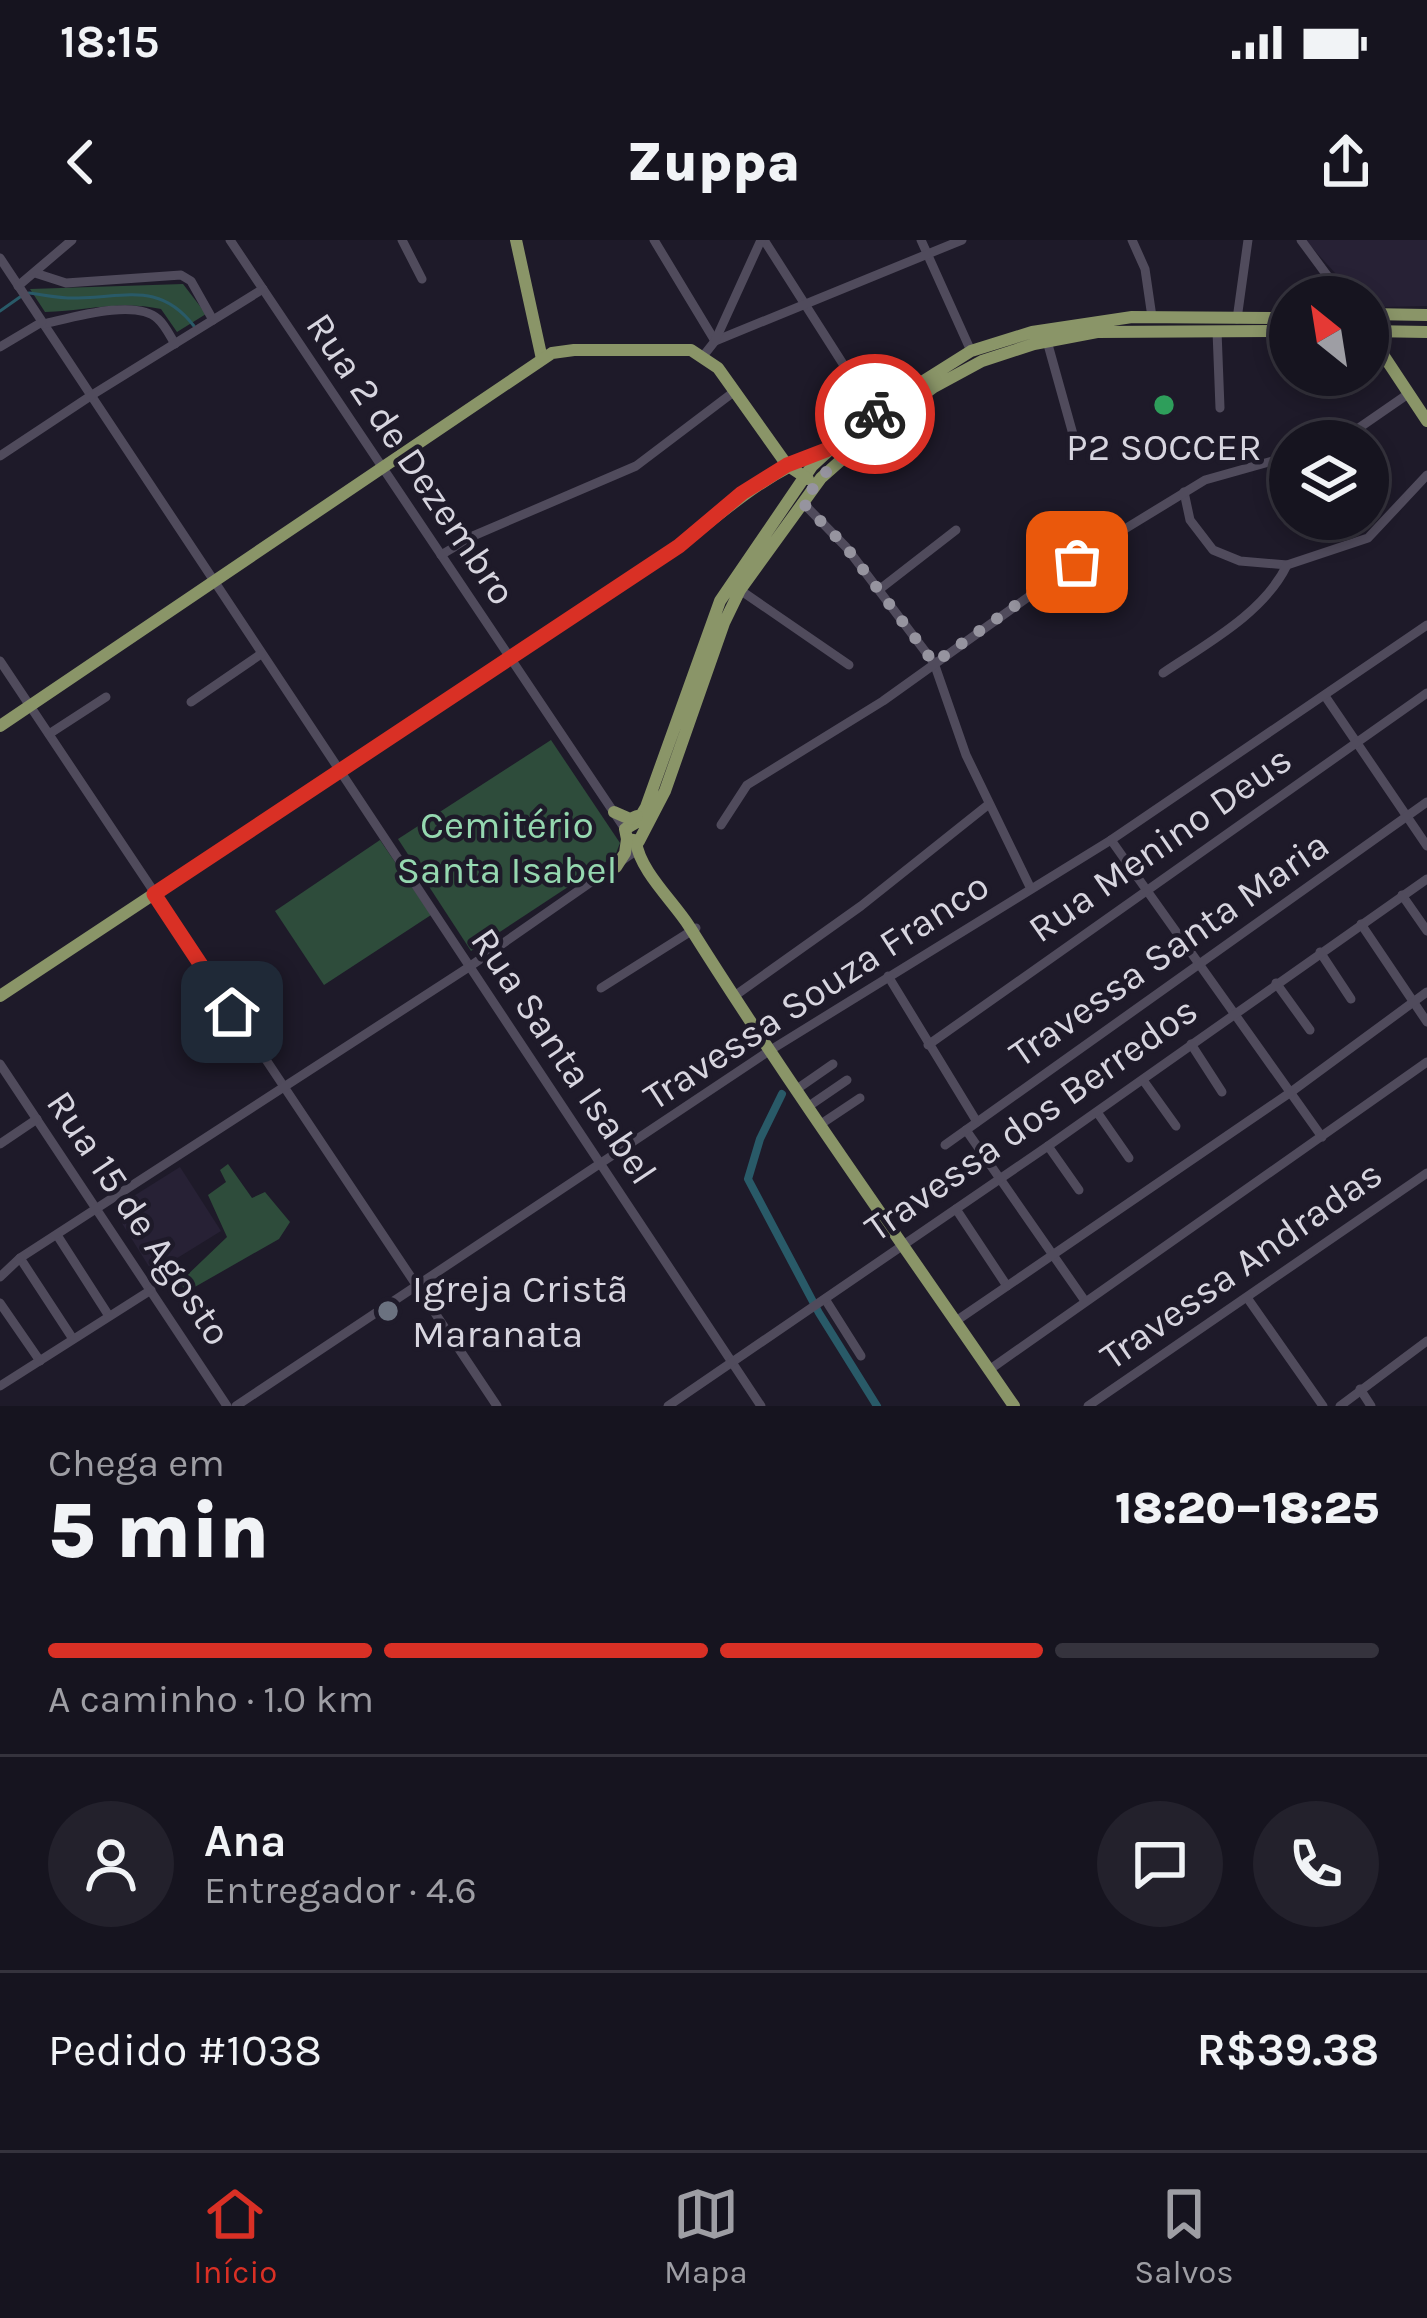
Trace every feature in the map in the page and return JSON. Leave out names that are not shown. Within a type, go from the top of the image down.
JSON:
[{"type":"main road","points":[[516,240],[542,359]]},
{"type":"main road","points":[[1389,314],[1427,315]]},
{"type":"main road","points":[[634,835],[665,791],[740,590],[820,478],[971,351],[1032,332],[1152,317],[1269,318]]},
{"type":"main road","points":[[616,867],[646,807],[720,601],[803,478],[826,450],[873,411],[946,373],[1097,326],[1269,331]]},
{"type":"main road","points":[[1389,332],[1427,332]]},
{"type":"main road","points":[[0,726],[542,359],[574,350],[691,350],[704,356],[735,391],[787,465],[803,478],[820,478]]},
{"type":"main road","points":[[1389,362],[1427,421]]},
{"type":"main road","points":[[873,411],[882,426]]},
{"type":"main road","points":[[0,996],[679,546],[742,493],[787,465],[826,450]]},
{"type":"main road","points":[[614,812],[630,819],[646,807]]},
{"type":"main road","name":"Rua 2 de Dezembro","points":[[634,835],[772,1052],[1014,1406]]},
{"type":"street","points":[[22,292],[35,273],[72,240]]},
{"type":"street","name":"Rua 2 de Dezembro","points":[[230,240],[508,659],[634,835]]},
{"type":"street","points":[[402,240],[422,279]]},
{"type":"street","points":[[654,240],[715,341]]},
{"type":"street","points":[[704,356],[762,240]]},
{"type":"street","points":[[762,240],[873,411]]},
{"type":"street","points":[[921,240],[971,351]]},
{"type":"street","points":[[715,341],[962,240]]},
{"type":"street","points":[[1132,240],[1145,269],[1152,317]]},
{"type":"street","points":[[1237,319],[1247,240]]},
{"type":"street","points":[[1301,240],[1331,276]]},
{"type":"street","name":"Rua Santa Isabel","points":[[0,258],[5,276],[22,292],[92,394],[761,1406]]},
{"type":"street","points":[[35,273],[66,283],[181,275],[191,281],[213,320]]},
{"type":"street","points":[[0,457],[263,289]]},
{"type":"street","points":[[0,347],[43,323],[141,310],[156,316],[175,344]]},
{"type":"street","points":[[1217,331],[1220,407]]},
{"type":"street","points":[[1047,341],[1076,445]]},
{"type":"street","points":[[441,555],[473,536],[636,466],[735,391]]},
{"type":"street","points":[[1370,420],[1408,394]]},
{"type":"street","points":[[721,825],[747,784],[826,740],[1115,535],[1184,492],[1269,460]]},
{"type":"street","points":[[1184,492],[1190,520],[1213,550],[1240,561],[1287,565],[1368,538],[1427,475]]},
{"type":"street","points":[[802,502],[880,590],[934,663],[966,755],[1031,889]]},
{"type":"street","points":[[880,590],[956,530]]},
{"type":"street","points":[[1163,673],[1226,631],[1267,593],[1287,565]]},
{"type":"street","points":[[740,590],[849,665]]},
{"type":"street","name":"Travessa Souza Franco","points":[[236,1406],[887,976],[1111,840],[1427,626]]},
{"type":"street","points":[[191,702],[261,653]]},
{"type":"street","points":[[0,661],[496,1406]]},
{"type":"street","name":"Rua Menino Deus","points":[[928,1045],[1427,693]]},
{"type":"street","points":[[1325,696],[1427,846]]},
{"type":"street","points":[[49,734],[106,697]]},
{"type":"street","name":"Travessa Santa Maria","points":[[946,1145],[1427,802]]},
{"type":"street","points":[[735,996],[848,916],[989,804]]},
{"type":"street","points":[[1111,840],[1322,1137]]},
{"type":"street","points":[[0,1268],[469,967],[616,867]]},
{"type":"street","name":"Travessa dos Berredos","points":[[668,1406],[1427,879]]},
{"type":"street","points":[[1402,895],[1427,931]]},
{"type":"street","points":[[1361,924],[1427,1022]]},
{"type":"street","points":[[601,988],[694,929]]},
{"type":"street","points":[[1319,952],[1352,999]]},
{"type":"street","points":[[887,976],[977,1122]]},
{"type":"street","points":[[1276,983],[1310,1030]]},
{"type":"street","points":[[956,1321],[1291,1092],[1427,992]]},
{"type":"street","points":[[1191,1044],[1222,1091]]},
{"type":"street","points":[[989,1370],[1427,1062]]},
{"type":"street","name":"Rua 15 de Agosto","points":[[0,1064],[227,1406]]},
{"type":"street","points":[[797,1089],[833,1064]]},
{"type":"street","points":[[809,1106],[848,1080]]},
{"type":"street","points":[[1143,1080],[1176,1126]]},
{"type":"street","points":[[821,1124],[860,1098]]},
{"type":"street","points":[[1096,1112],[1129,1158]]},
{"type":"street","points":[[0,1144],[37,1119]]},
{"type":"street","points":[[966,1130],[1085,1301]]},
{"type":"street","points":[[1048,1146],[1079,1190]]},
{"type":"street","points":[[1422,1176],[1427,1193]]},
{"type":"street","name":"Travessa Andradas","points":[[1088,1406],[1422,1176]]},
{"type":"street","points":[[956,1209],[1007,1286]]},
{"type":"street","points":[[56,1234],[109,1316]]},
{"type":"street","points":[[0,1277],[16,1261]]},
{"type":"street","points":[[16,1261],[73,1339]]},
{"type":"street","points":[[0,1386],[151,1290]]},
{"type":"street","points":[[825,1299],[861,1355]]},
{"type":"street","points":[[1248,1299],[1323,1406]]},
{"type":"street","points":[[0,1303],[40,1360]]},
{"type":"street","points":[[1340,1406],[1427,1341]]},
{"type":"street","points":[[1360,1389],[1371,1406]]},
{"type":"shaded area","points":[[1305,240],[1427,240],[1427,306],[1389,307],[1389,276],[1338,276]]},
{"type":"shaded area","points":[[180,1167],[221,1231],[153,1273],[113,1209]]},
{"type":"green space","points":[[183,284],[206,314],[177,332],[161,309],[117,306],[45,312],[30,289]]},
{"type":"green space","name":"Cemitério Santa Isabel","points":[[551,740],[620,843],[615,856],[471,951],[398,839]]},
{"type":"green space","points":[[380,840],[431,915],[324,985],[275,911]]},
{"type":"green space","points":[[228,1164],[252,1198],[265,1192],[290,1222],[279,1239],[186,1292],[180,1282],[227,1237],[208,1195],[226,1182],[220,1170]]},
{"type":"waterway","points":[[29,293],[72,298],[142,295],[168,303],[194,326]]},
{"type":"waterway","points":[[0,311],[20,297]]},
{"type":"waterway","points":[[782,1094],[760,1139],[748,1179],[819,1313],[877,1406]]},
{"type":"way so far","points":[[875,414],[882,426],[827,471],[802,502],[846,547],[934,663],[1077,562]]},
{"type":"place","name":"P2 SOCCER","points":[[1164,405]]},
{"type":"place","name":"Igreja Cristã Maranata","points":[[388,1311]]},
{"type":"route","points":[[232,1012],[154,894],[679,546],[742,493],[787,465],[826,450],[863,418],[875,414]]}]
